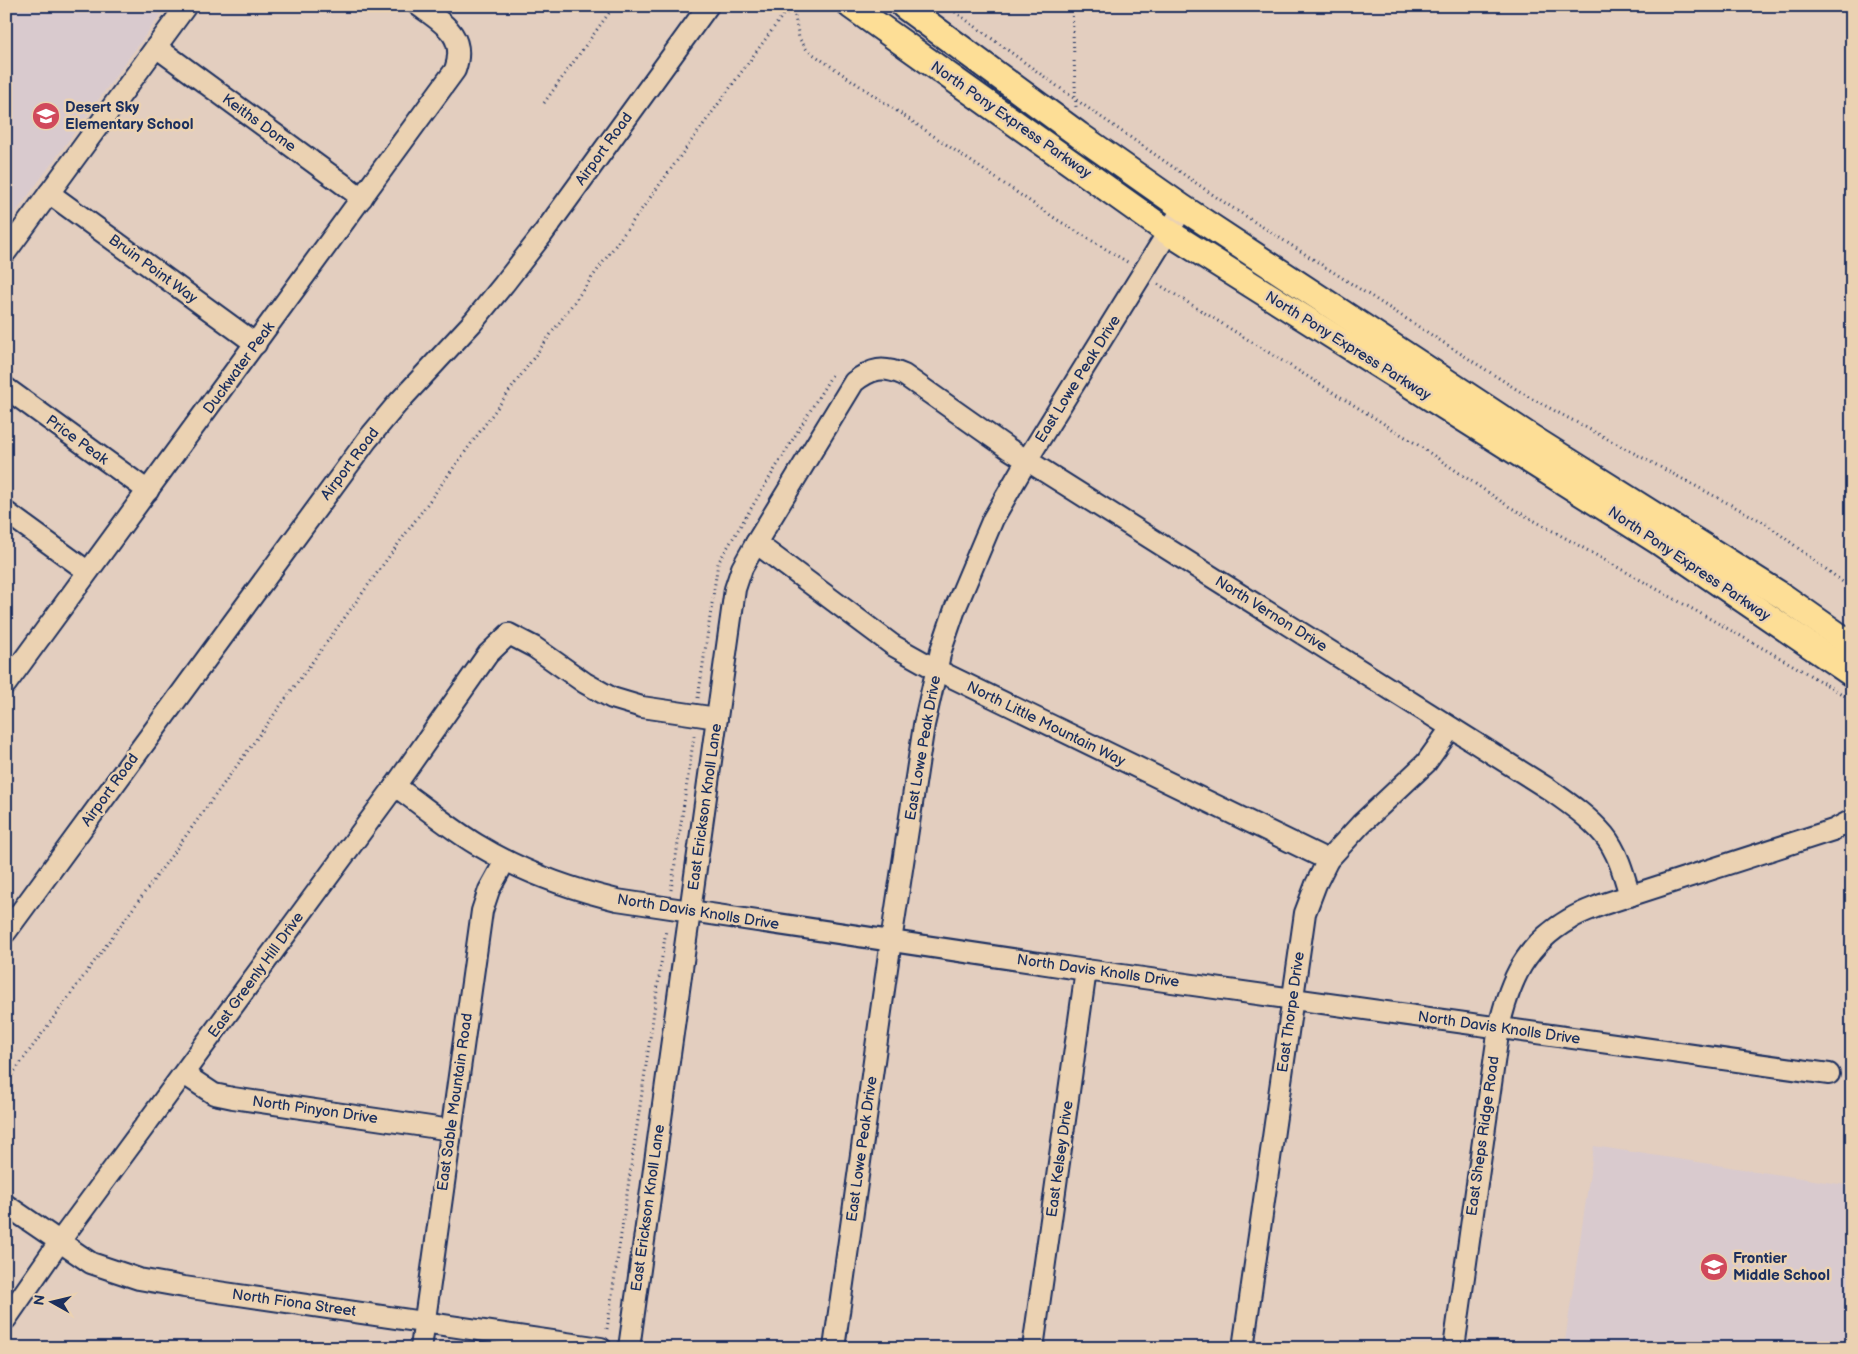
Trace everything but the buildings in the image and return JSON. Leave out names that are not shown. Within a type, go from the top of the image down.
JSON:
[{"type":"main road","name":"North Pony Express Parkway","points":[[851,6],[1168,232],[1660,542],[1852,674]]},
{"type":"main road","name":"North Pony Express Parkway","points":[[904,6],[1079,135],[1183,208],[1532,438],[1784,597],[1852,645]]},
{"type":"street","points":[[6,252],[186,6]]},
{"type":"street","name":"Duckwater Peak","points":[[6,684],[455,70],[459,54],[456,39],[447,27],[419,6]]},
{"type":"street","name":"Airport Road","points":[[6,932],[367,440],[504,284],[708,6]]},
{"type":"street","name":"Keiths Dome","points":[[156,47],[362,198]]},
{"type":"street","name":"Bruin Point Way","points":[[49,193],[256,344]]},
{"type":"street","name":"East Lowe Peak Drive","points":[[834,1348],[891,941],[924,725],[941,650],[955,609],[993,519],[1027,460],[1183,208]]},
{"type":"street","name":"North Vernon Drive","points":[[877,369],[891,370],[904,375],[1027,460],[1577,808],[1605,836],[1620,864],[1630,896]]},
{"type":"street","name":"East Erickson Knoll Lane","points":[[629,1348],[735,589],[742,568],[756,543],[854,382],[865,374],[877,369]]},
{"type":"street","name":"Price Peak","points":[[6,388],[148,491]]},
{"type":"street","points":[[6,512],[88,571]]},
{"type":"street","name":"North Little Mountain Way","points":[[756,543],[894,646],[937,670],[1328,860]]},
{"type":"street","name":"East Greenly Hill Drive","points":[[6,1319],[60,1241],[395,786],[488,654],[509,634],[534,647],[585,683],[612,698],[642,707],[717,718]]},
{"type":"street","name":"East Thorpe Drive","points":[[1243,1348],[1305,913],[1328,860],[1361,824],[1426,763],[1452,728]]},
{"type":"street","name":"North Davis Knolls Drive","points":[[395,786],[474,843],[505,861],[539,877],[617,900],[1086,970],[1829,1074]]},
{"type":"street","name":"East Sheps Ridge Road","points":[[1454,1348],[1499,1028],[1511,984],[1523,961],[1541,941],[1569,919],[1601,905],[1833,830],[1852,820]]},
{"type":"street","name":"East Sable Mountain Road","points":[[421,1348],[482,911],[489,890],[505,861]]},
{"type":"street","name":"East Kelsey Drive","points":[[1033,1348],[1086,970]]},
{"type":"street","name":"North Pinyon Drive","points":[[184,1074],[214,1094],[233,1098],[451,1130]]},
{"type":"street","name":"North Fiona Street","points":[[6,1205],[91,1263],[139,1279],[184,1288],[601,1348]]},
{"type":"path","points":[[544,103],[614,6]]},
{"type":"path","points":[[947,6],[1075,99],[1222,201],[1527,396],[1766,523],[1852,589]]},
{"type":"path","points":[[1072,6],[1075,99],[1079,135]]},
{"type":"path","points":[[6,1083],[783,15],[793,8],[799,38],[807,50],[1056,219],[1129,264]]},
{"type":"path","points":[[1158,284],[1416,443],[1508,506],[1852,700]]},
{"type":"path","points":[[671,890],[694,736]]},
{"type":"path","points":[[607,1329],[666,930]]},
{"type":"shaded area","name":"Desert Sky Elementary School","points":[[6,6],[167,6],[6,226]]},
{"type":"shaded area","name":"Frontier Middle School","points":[[1594,1146],[1852,1186],[1852,1348],[1564,1348]]},
{"type":"place","name":"Desert Sky Elementary School","points":[[46,116]]},
{"type":"place","name":"Frontier Middle School","points":[[1714,1267]]}]
